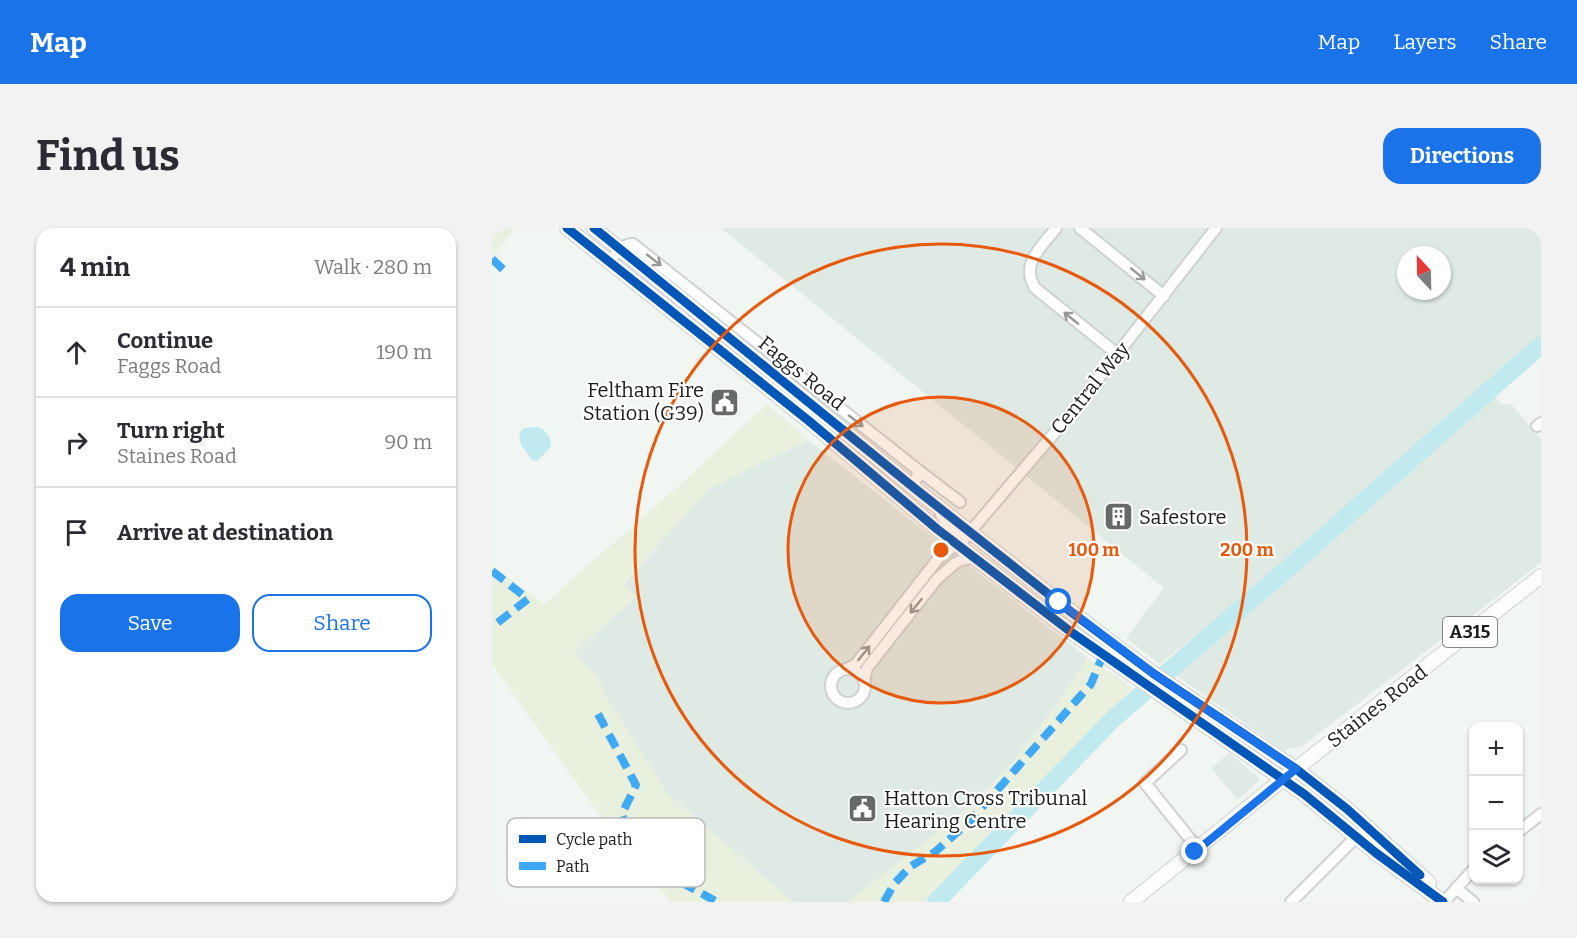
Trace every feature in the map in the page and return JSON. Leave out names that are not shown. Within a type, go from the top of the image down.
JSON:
[{"type":"main road","name":"Faggs Road","points":[[567,228],[809,421],[937,529],[987,544],[1113,644],[1296,769],[1389,847],[1431,885],[1443,902]]},
{"type":"main road","name":"Faggs Road","points":[[594,228],[915,488],[967,539],[975,557],[1104,656],[1282,780],[1443,902]]},
{"type":"main road","points":[[967,539],[1022,593]]},
{"type":"main road","name":"Staines Road","points":[[1296,769],[1541,576]]},
{"type":"main road","name":"A315","points":[[1131,902],[1296,769]]},
{"type":"street","points":[[1056,228],[1033,258],[1029,269],[1029,279],[1035,288],[1117,354]]},
{"type":"street","points":[[1080,228],[1164,296]]},
{"type":"street","name":"Central Way","points":[[967,539],[1068,417],[1216,228]]},
{"type":"street","points":[[609,262],[620,249],[633,244],[960,502]]},
{"type":"street","points":[[915,488],[918,470]]},
{"type":"street","points":[[937,529],[942,540],[942,555]]},
{"type":"street","points":[[967,539],[867,668],[864,691],[859,699],[848,703],[837,700],[831,691],[832,681],[837,673],[856,663],[942,555],[967,539]]},
{"type":"street","points":[[937,579],[960,560],[975,557]]},
{"type":"street","points":[[847,669],[859,673],[864,681]]},
{"type":"street","points":[[1181,750],[1145,783],[1198,849]]},
{"type":"street","points":[[1521,830],[1541,814]]},
{"type":"street","points":[[1291,902],[1357,836]]},
{"type":"street","points":[[1443,902],[1469,874]]},
{"type":"street","points":[[1456,888],[1473,902]]},
{"type":"shaded area","points":[[721,228],[1541,228],[1541,336],[1286,564],[1160,664],[1126,638],[1164,588]]},
{"type":"shaded area","points":[[1494,396],[1501,404],[1511,404],[1541,439],[1541,563],[1301,747],[1283,750],[1174,674]]},
{"type":"shaded area","points":[[808,440],[1088,658],[1016,758],[974,803],[848,902],[793,902],[705,826],[705,818],[696,818],[667,793],[604,694],[599,679],[574,652],[636,597],[623,585],[708,489]]},
{"type":"shaded area","points":[[1229,753],[1260,779],[1238,800],[1211,768]]},
{"type":"green space","points":[[492,228],[515,228],[492,257]]},
{"type":"green space","points":[[767,404],[808,440],[708,489],[623,584],[636,597],[574,652],[599,679],[604,694],[667,793],[696,818],[602,818],[492,664],[492,565],[544,604],[683,482]]},
{"type":"green space","points":[[1088,658],[1133,688],[973,856],[924,902],[848,902],[974,803],[1016,758]]},
{"type":"green space","points":[[705,826],[793,902],[671,902],[658,887],[705,887]]},
{"type":"water","points":[[537,427],[548,434],[551,447],[537,461],[532,460],[521,445],[519,433],[524,428]]},
{"type":"waterway","points":[[936,902],[1113,719],[1541,345]]},
{"type":"marked path","points":[[492,259],[507,273]]},
{"type":"marked path","points":[[492,571],[528,599],[492,627]]},
{"type":"marked path","points":[[884,902],[894,884],[911,866],[935,852],[970,821],[1091,684],[1103,655]]},
{"type":"marked path","points":[[598,714],[636,785],[622,814],[623,818]]},
{"type":"marked path","points":[[690,887],[717,902]]},
{"type":"cycle path","points":[[567,228],[809,421],[937,529],[1071,632],[1304,794],[1376,853],[1443,902]]},
{"type":"cycle path","points":[[594,228],[1071,612],[1154,674],[1296,769],[1347,809],[1420,875]]},
{"type":"place","name":"Feltham Fire Station (G39)","points":[[725,402]]},
{"type":"place","name":"Safestore","points":[[1118,517]]},
{"type":"place","name":"Hatton Cross Tribunal Hearing Centre","points":[[863,809]]},
{"type":"route","points":[[1059,602],[1154,674],[1296,769],[1195,852]]}]
